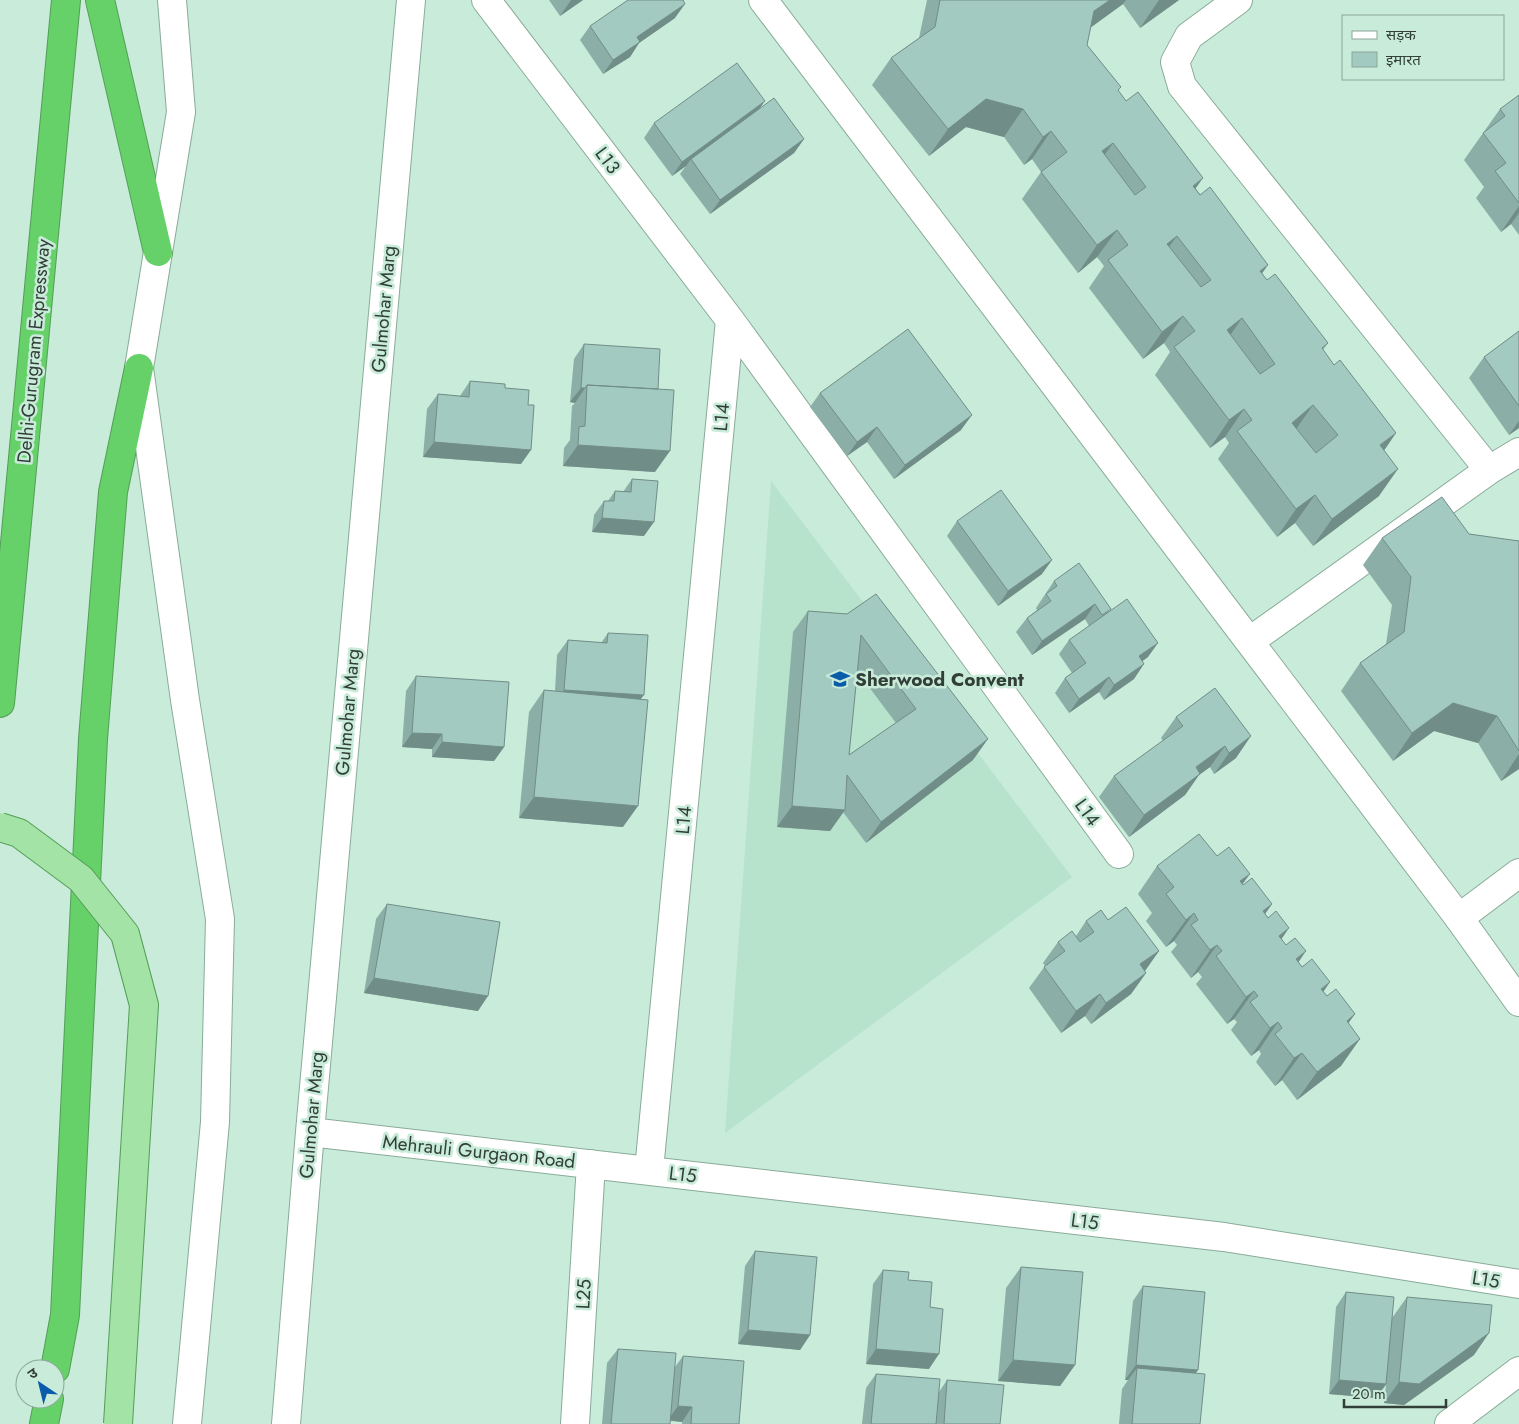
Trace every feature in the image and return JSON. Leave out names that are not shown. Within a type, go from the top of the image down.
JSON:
[{"type":"highway","name":"Delhi-Gurugram Expressway","points":[[0,703],[66,0]]},
{"type":"highway","points":[[100,0],[158,252]]},
{"type":"highway","points":[[57,1359],[66,1316],[93,739],[112,502],[139,368]]},
{"type":"highway","points":[[44,1424],[47,1409]]},
{"type":"main road","points":[[0,827],[20,832],[81,879],[125,934],[144,1005],[118,1424]]},
{"type":"street","points":[[172,0],[181,112],[139,368],[186,700],[220,920],[215,1122],[187,1424]]},
{"type":"street","name":"Gulmohar Marg","points":[[286,1424],[310,1132],[411,0]]},
{"type":"street","name":"L13","points":[[486,0],[730,320]]},
{"type":"street","points":[[763,0],[1459,918],[1519,1002]]},
{"type":"street","points":[[1238,0],[1189,36],[1175,62],[1182,86],[1489,470]]},
{"type":"street","name":"L14","points":[[730,320],[1119,854]]},
{"type":"street","name":"L14","points":[[649,1170],[730,320]]},
{"type":"street","points":[[1250,641],[1489,470],[1519,452]]},
{"type":"street","points":[[1459,918],[1519,873]]},
{"type":"street","name":"Mehrauli Gurgaon Road","points":[[310,1132],[649,1170]]},
{"type":"street","name":"L25","points":[[575,1424],[591,1164]]},
{"type":"street","name":"L15","points":[[649,1170],[1224,1237],[1519,1284]]},
{"type":"street","points":[[1450,1424],[1519,1372]]},
{"type":"shaded area","name":"Sherwood Convent","points":[[771,481],[1072,877],[725,1133]]},
{"type":"building","points":[[628,0],[683,0],[685,4],[637,37],[640,42],[613,60],[590,26]]},
{"type":"building","points":[[940,0],[1110,0],[1094,11],[1087,45],[1121,87],[1118,90],[1126,101],[1138,92],[1203,178],[1193,186],[1200,195],[1210,187],[1268,265],[1260,271],[1267,280],[1275,274],[1328,343],[1322,348],[1334,365],[1340,360],[1396,433],[1380,445],[1398,469],[1332,519],[1315,495],[1296,509],[1237,431],[1252,420],[1244,409],[1229,420],[1174,347],[1195,331],[1183,316],[1162,332],[1108,260],[1128,245],[1117,230],[1097,245],[1041,172],[1067,152],[1051,131],[1043,137],[1023,109],[986,99],[948,129],[891,58],[935,27]],"holes":[[[1113,143],[1146,187],[1135,195],[1102,151]],[[1177,236],[1211,280],[1201,287],[1167,244]],[[1242,318],[1275,364],[1260,374],[1227,330]],[[1313,405],[1338,435],[1316,453],[1292,423]]]},
{"type":"building","points":[[737,63],[765,101],[682,162],[654,123]]},
{"type":"building","points":[[1519,95],[1519,203],[1495,171],[1506,163],[1483,133],[1505,116],[1500,109]]},
{"type":"building","points":[[774,98],[804,139],[720,200],[691,159]]},
{"type":"building","points":[[908,329],[972,415],[905,465],[877,427],[857,442],[820,393]]},
{"type":"building","points":[[1519,331],[1519,406],[1484,357]]},
{"type":"building","points":[[584,344],[660,349],[658,389],[587,385],[585,388],[581,388]]},
{"type":"building","points":[[470,381],[505,384],[505,388],[529,390],[528,405],[534,405],[531,450],[434,442],[438,394],[469,397]]},
{"type":"building","points":[[587,385],[674,390],[670,451],[578,445],[579,427],[585,426]]},
{"type":"building","points":[[632,479],[658,481],[654,522],[602,518],[604,501],[614,501],[615,491],[631,492]]},
{"type":"building","points":[[1001,490],[1052,560],[1008,591],[957,521]]},
{"type":"building","points":[[1442,497],[1469,534],[1519,541],[1519,751],[1497,716],[1453,703],[1412,733],[1360,663],[1404,632],[1411,577],[1382,538]]},
{"type":"building","points":[[1079,563],[1111,609],[1102,615],[1095,604],[1042,641],[1027,618],[1051,601],[1046,594],[1057,586],[1054,581]]},
{"type":"building","points":[[876,594],[988,739],[881,822],[847,775],[845,810],[792,806],[808,611],[847,614]],"holes":[[[861,635],[916,709],[849,755]]]},
{"type":"building","points":[[1127,599],[1158,643],[1139,656],[1144,664],[1114,685],[1109,677],[1079,699],[1065,678],[1086,663],[1069,640]]},
{"type":"building","points":[[608,633],[648,635],[644,695],[564,690],[568,640],[607,643]]},
{"type":"building","points":[[416,676],[509,682],[504,747],[442,742],[442,734],[412,733]]},
{"type":"building","points":[[1215,688],[1251,736],[1229,753],[1225,746],[1196,767],[1200,774],[1144,815],[1114,776],[1183,726],[1176,717]]},
{"type":"building","points":[[544,690],[648,700],[638,806],[534,797]]},
{"type":"building","points":[[1199,834],[1217,856],[1229,847],[1250,874],[1240,881],[1243,885],[1252,878],[1272,904],[1263,911],[1268,918],[1276,911],[1289,928],[1279,936],[1286,945],[1295,938],[1306,951],[1296,959],[1302,967],[1312,959],[1330,982],[1321,989],[1327,996],[1336,989],[1355,1014],[1347,1021],[1360,1039],[1317,1072],[1302,1053],[1294,1058],[1275,1034],[1282,1028],[1278,1022],[1270,1028],[1250,1002],[1258,996],[1254,991],[1246,997],[1216,956],[1222,951],[1217,945],[1210,950],[1191,925],[1198,920],[1194,913],[1186,920],[1166,894],[1174,887],[1157,866]]},
{"type":"building","points":[[387,904],[500,922],[488,996],[374,978]]},
{"type":"building","points":[[1126,907],[1159,951],[1140,964],[1146,973],[1106,1003],[1100,994],[1076,1011],[1044,967],[1065,951],[1058,942],[1072,931],[1080,942],[1094,932],[1086,921],[1101,910],[1108,920]]},
{"type":"building","points":[[755,1251],[817,1257],[810,1335],[748,1330]]},
{"type":"building","points":[[1021,1267],[1083,1272],[1075,1365],[1013,1360]]},
{"type":"building","points":[[883,1270],[909,1272],[908,1280],[932,1282],[930,1307],[943,1309],[939,1354],[876,1349]]},
{"type":"building","points":[[1143,1286],[1205,1292],[1198,1370],[1136,1365]]},
{"type":"building","points":[[1346,1292],[1394,1297],[1386,1384],[1339,1380]]},
{"type":"building","points":[[1407,1297],[1492,1305],[1489,1333],[1419,1384],[1399,1382]]},
{"type":"building","points":[[618,1349],[676,1353],[670,1424],[611,1424]]},
{"type":"building","points":[[683,1356],[744,1361],[739,1424],[691,1424],[692,1407],[678,1406]]},
{"type":"building","points":[[1137,1368],[1205,1374],[1200,1424],[1132,1424]]},
{"type":"building","points":[[876,1374],[940,1379],[936,1424],[871,1424]]},
{"type":"building","points":[[947,1380],[1004,1385],[1000,1424],[944,1424]]},
{"type":"place","name":"Sherwood Convent","points":[[840,679]]}]
